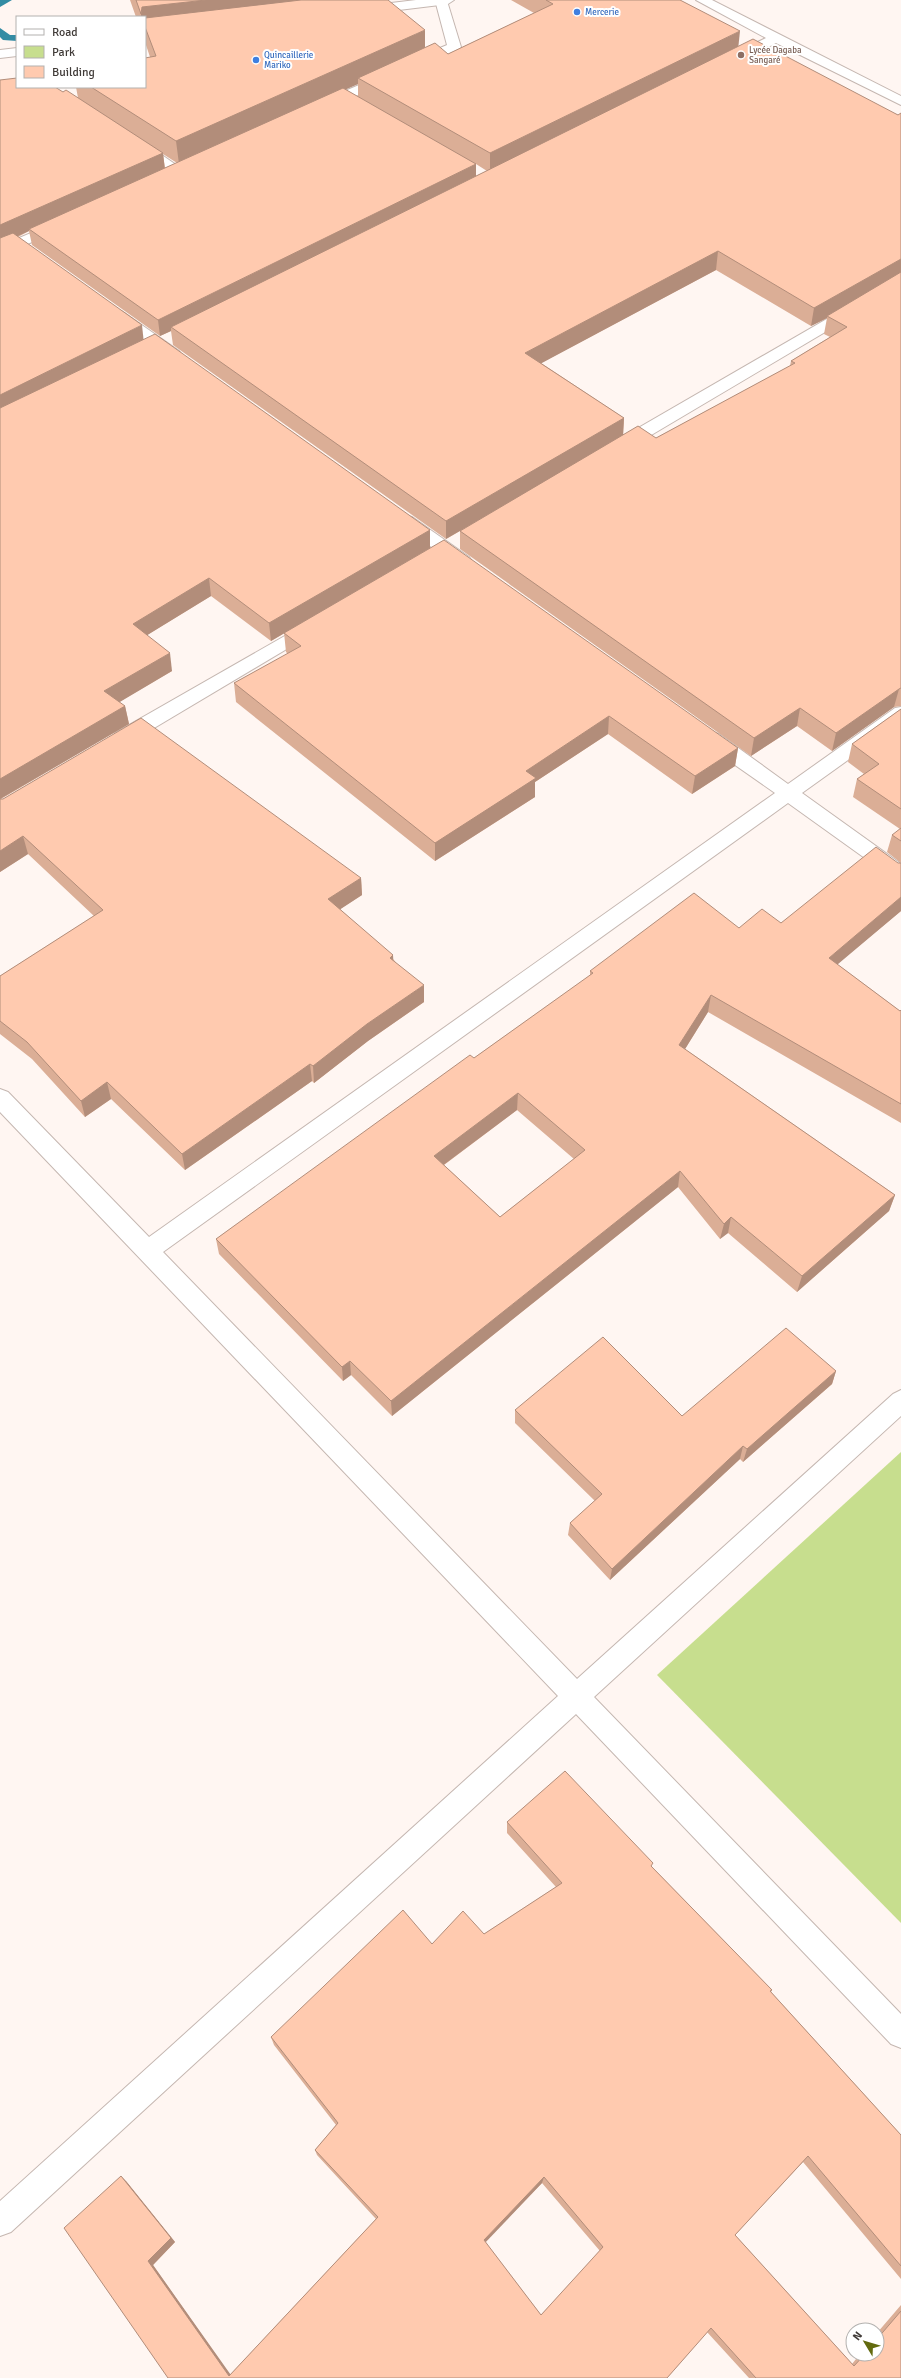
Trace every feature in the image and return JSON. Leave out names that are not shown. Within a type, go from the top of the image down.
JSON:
[{"type":"street","points":[[308,112],[454,47],[444,0],[355,11]]},
{"type":"street","points":[[702,0],[901,101]]},
{"type":"street","points":[[720,66],[776,38]]},
{"type":"street","points":[[0,54],[16,52]]},
{"type":"street","points":[[344,96],[358,104]]},
{"type":"street","points":[[125,138],[178,171]]},
{"type":"street","points":[[164,177],[193,164]]},
{"type":"street","points":[[0,252],[24,248],[67,222]]},
{"type":"street","points":[[609,453],[901,281]]},
{"type":"street","points":[[107,308],[184,362]]},
{"type":"street","points":[[394,512],[478,572]]},
{"type":"street","points":[[110,745],[322,621]]},
{"type":"street","points":[[147,1251],[901,713]]},
{"type":"street","points":[[698,729],[901,874]]},
{"type":"street","points":[[0,1098],[901,2034]]},
{"type":"street","points":[[0,2221],[901,1401]]},
{"type":"green space","points":[[901,1452],[901,1923],[657,1675]]},
{"type":"building","points":[[136,0],[206,0],[142,7],[141,14]]},
{"type":"building","points":[[301,0],[388,0],[425,30],[176,141],[93,88],[146,88],[146,58],[156,56],[146,30],[146,18]]},
{"type":"building","points":[[546,0],[680,0],[740,31],[490,153],[358,78],[435,43],[448,54],[553,4]]},
{"type":"building","points":[[753,39],[898,115],[901,113],[901,259],[814,308],[718,251],[525,353],[624,418],[446,521],[171,327]]},
{"type":"building","points":[[16,78],[16,88],[57,88],[63,92],[66,90],[163,153],[0,225],[0,80]]},
{"type":"building","points":[[343,88],[476,164],[158,320],[29,229]]},
{"type":"building","points":[[13,233],[142,325],[0,395],[0,238]]},
{"type":"building","points":[[901,272],[901,688],[836,733],[800,708],[754,738],[460,531],[638,426],[656,438],[795,363],[791,361],[847,327],[827,316]]},
{"type":"building","points":[[155,334],[430,530],[269,623],[209,578],[133,624],[170,653],[104,691],[125,706],[0,779],[0,408]]},
{"type":"building","points":[[444,540],[738,748],[695,776],[609,716],[526,771],[536,778],[435,843],[234,683],[301,646],[284,633]]},
{"type":"building","points":[[901,709],[901,809],[857,779],[879,764],[852,744]]},
{"type":"building","points":[[141,718],[361,878],[328,899],[393,955],[390,958],[424,985],[367,1024],[313,1066],[310,1064],[182,1154],[107,1082],[81,1101],[27,1042],[0,1021],[0,976],[103,910],[23,836],[0,851],[0,799],[3,799]]},
{"type":"building","points":[[901,828],[901,841],[892,835]]},
{"type":"building","points":[[876,847],[898,863],[901,863],[901,897],[829,958],[900,1011],[901,1010],[901,1104],[711,995],[679,1045],[895,1195],[802,1276],[731,1217],[724,1224],[680,1171],[391,1401],[350,1361],[342,1367],[216,1239],[470,1055],[474,1058],[593,973],[590,971],[694,893],[739,928],[762,909],[781,923]],"holes":[[[518,1093],[585,1150],[500,1217],[434,1156]]]},
{"type":"building","points":[[786,1328],[836,1371],[747,1449],[743,1446],[612,1569],[570,1523],[602,1494],[515,1410],[603,1337],[682,1416]]},
{"type":"building","points":[[565,1771],[653,1863],[651,1866],[772,1990],[770,1991],[901,2135],[901,2266],[808,2156],[735,2235],[845,2356],[845,2362],[850,2362],[854,2366],[858,2362],[885,2362],[885,2330],[901,2311],[901,2378],[756,2378],[711,2328],[667,2378],[168,2378],[64,2228],[121,2176],[171,2238],[148,2261],[229,2376],[378,2217],[315,2150],[338,2123],[271,2037],[403,1910],[432,1944],[463,1911],[484,1934],[562,1883],[507,1822]],"holes":[[[544,2177],[603,2247],[541,2315],[484,2240]]]},
{"type":"waterway","points":[[0,4],[7,0]]},
{"type":"waterway","points":[[0,31],[7,38],[16,38]]},
{"type":"place","name":"Mercerie","points":[[577,12]]},
{"type":"place","name":"Lycée Dagaba Sangaré","points":[[741,55]]},
{"type":"place","name":"Quincaillerie Mariko","points":[[256,60]]}]
